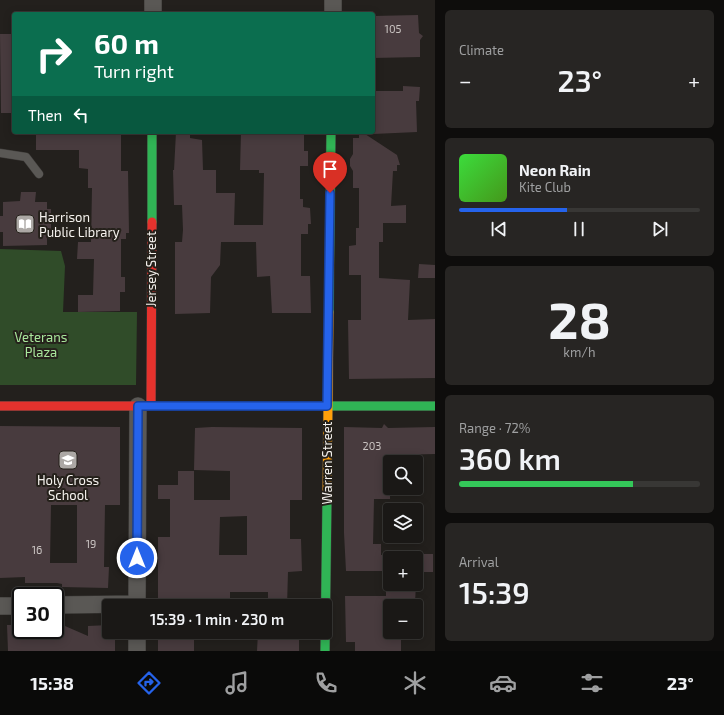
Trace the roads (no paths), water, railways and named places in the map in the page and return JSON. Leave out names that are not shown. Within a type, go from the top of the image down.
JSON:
[{"type":"street","points":[[152,12],[153,0]]},
{"type":"street","points":[[332,12],[333,0]]},
{"type":"street","name":"Jersey Street","points":[[137,599],[152,134]]},
{"type":"street","name":"Warren Street","points":[[325,651],[331,134]]},
{"type":"street","points":[[0,406],[435,406]]},
{"type":"street","points":[[64,606],[102,605]]},
{"type":"street","points":[[0,606],[12,606]]},
{"type":"street","points":[[136,651],[137,639]]},
{"type":"lane","points":[[0,152],[26,157],[39,174]]},
{"type":"place","name":"Harrison Public Library","points":[[25,224]]},
{"type":"place","name":"Holy Cross School","points":[[68,460]]},
{"type":"park label","name":"Veterans Plaza","points":[[41,344]]}]
